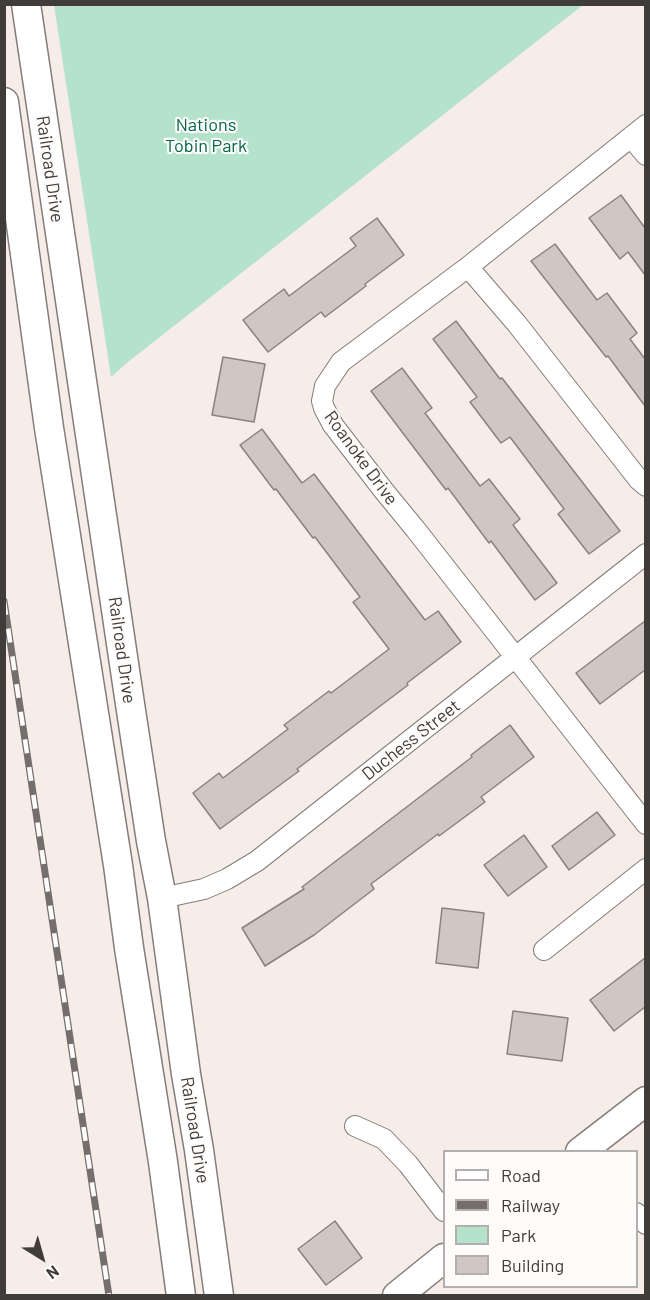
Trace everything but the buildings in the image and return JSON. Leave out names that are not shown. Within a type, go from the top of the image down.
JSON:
[{"type":"main road","name":"Railroad Drive","points":[[26,4],[130,704],[162,898],[219,1296]]},
{"type":"main road","name":"Railroad Drive","points":[[6,111],[49,428],[163,1162],[181,1296]]},
{"type":"main road","points":[[6,111],[42,113]]},
{"type":"main road","points":[[584,1150],[645,1101]]},
{"type":"main road","points":[[397,1296],[443,1259]]},
{"type":"street","points":[[638,131],[645,155]]},
{"type":"street","name":"Roanoke Drive","points":[[638,131],[468,267],[341,363],[325,386],[322,401],[333,425],[645,824]]},
{"type":"street","points":[[468,267],[517,324],[645,486]]},
{"type":"street","name":"Duchess Street","points":[[162,898],[204,889],[227,879],[257,861],[645,554]]},
{"type":"street","points":[[544,950],[645,869]]},
{"type":"street","points":[[355,1125],[384,1139],[408,1164],[443,1210]]},
{"type":"green space","name":"Nations Tobin Park","points":[[54,4],[583,5],[111,377]]},
{"type":"railway","points":[[4,601],[109,1296]]}]
